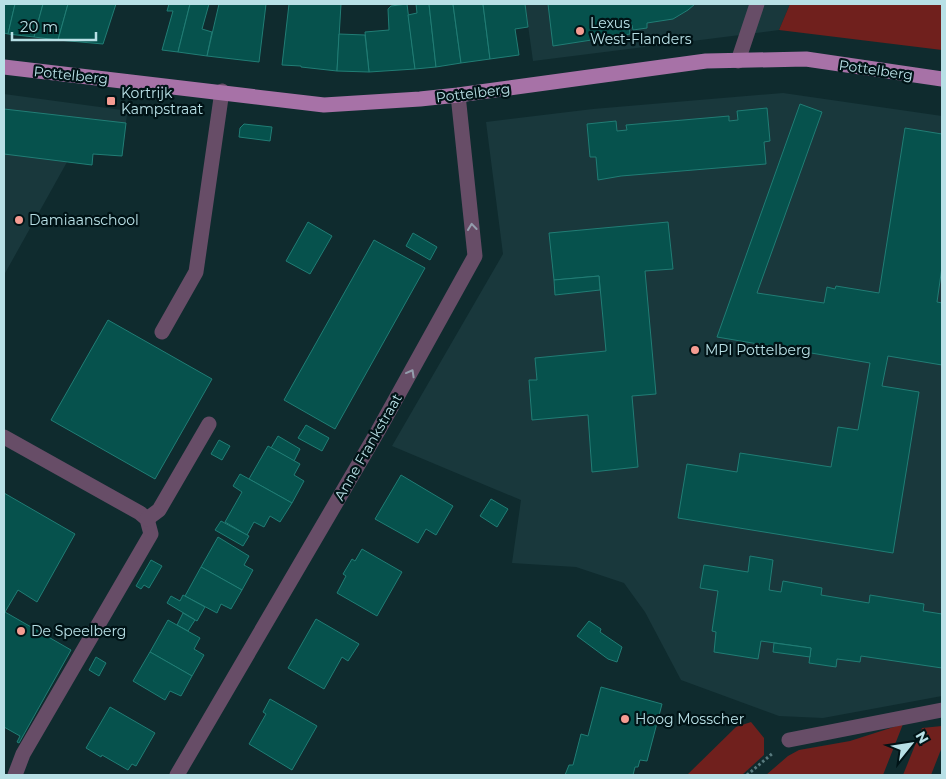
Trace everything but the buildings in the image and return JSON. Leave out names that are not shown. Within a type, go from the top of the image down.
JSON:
[{"type":"main road","name":"Pottelberg","points":[[4,67],[324,104],[458,95],[706,62],[738,60],[806,59],[942,79]]},
{"type":"street","points":[[738,60],[757,4]]},
{"type":"street","points":[[162,332],[196,272],[222,91]]},
{"type":"street","name":"Anne Frankstraat","points":[[177,775],[378,431],[475,256],[458,95]]},
{"type":"street","points":[[147,519],[159,510],[209,424]]},
{"type":"street","points":[[4,437],[140,513],[147,519],[151,534],[23,754],[15,775]]},
{"type":"street","points":[[789,740],[942,710]]},
{"type":"path","points":[[747,775],[789,740]]},
{"type":"shaded area","points":[[525,4],[790,4],[779,30],[533,61]]},
{"type":"shaded area","points":[[790,4],[942,4],[942,50],[779,30]]},
{"type":"shaded area","name":"MPI Pottelberg","points":[[783,93],[942,116],[942,696],[823,718],[779,716],[681,680],[645,612],[624,583],[576,567],[512,563],[521,500],[392,446],[503,254],[486,122],[593,109]]},
{"type":"shaded area","name":"Damiaanschool","points":[[4,94],[122,110],[127,114],[122,156],[93,154],[92,165],[67,162],[4,275]]},
{"type":"shaded area","points":[[751,722],[764,738],[764,755],[742,775],[687,775],[736,727]]},
{"type":"shaded area","points":[[903,724],[883,775],[766,775],[788,756],[799,750],[850,741]]},
{"type":"shaded area","points":[[942,726],[942,747],[931,775],[903,775],[922,728]]},
{"type":"place","name":"Lexus West-Flanders","points":[[580,31]]},
{"type":"place","name":"Kortrijk Kampstraat","points":[[111,101]]},
{"type":"place","name":"Damiaanschool","points":[[19,220]]},
{"type":"place","name":"MPI Pottelberg","points":[[695,350]]},
{"type":"place","name":"De Speelberg","points":[[21,631]]},
{"type":"place","name":"Hoog Mosscher","points":[[625,719]]}]
